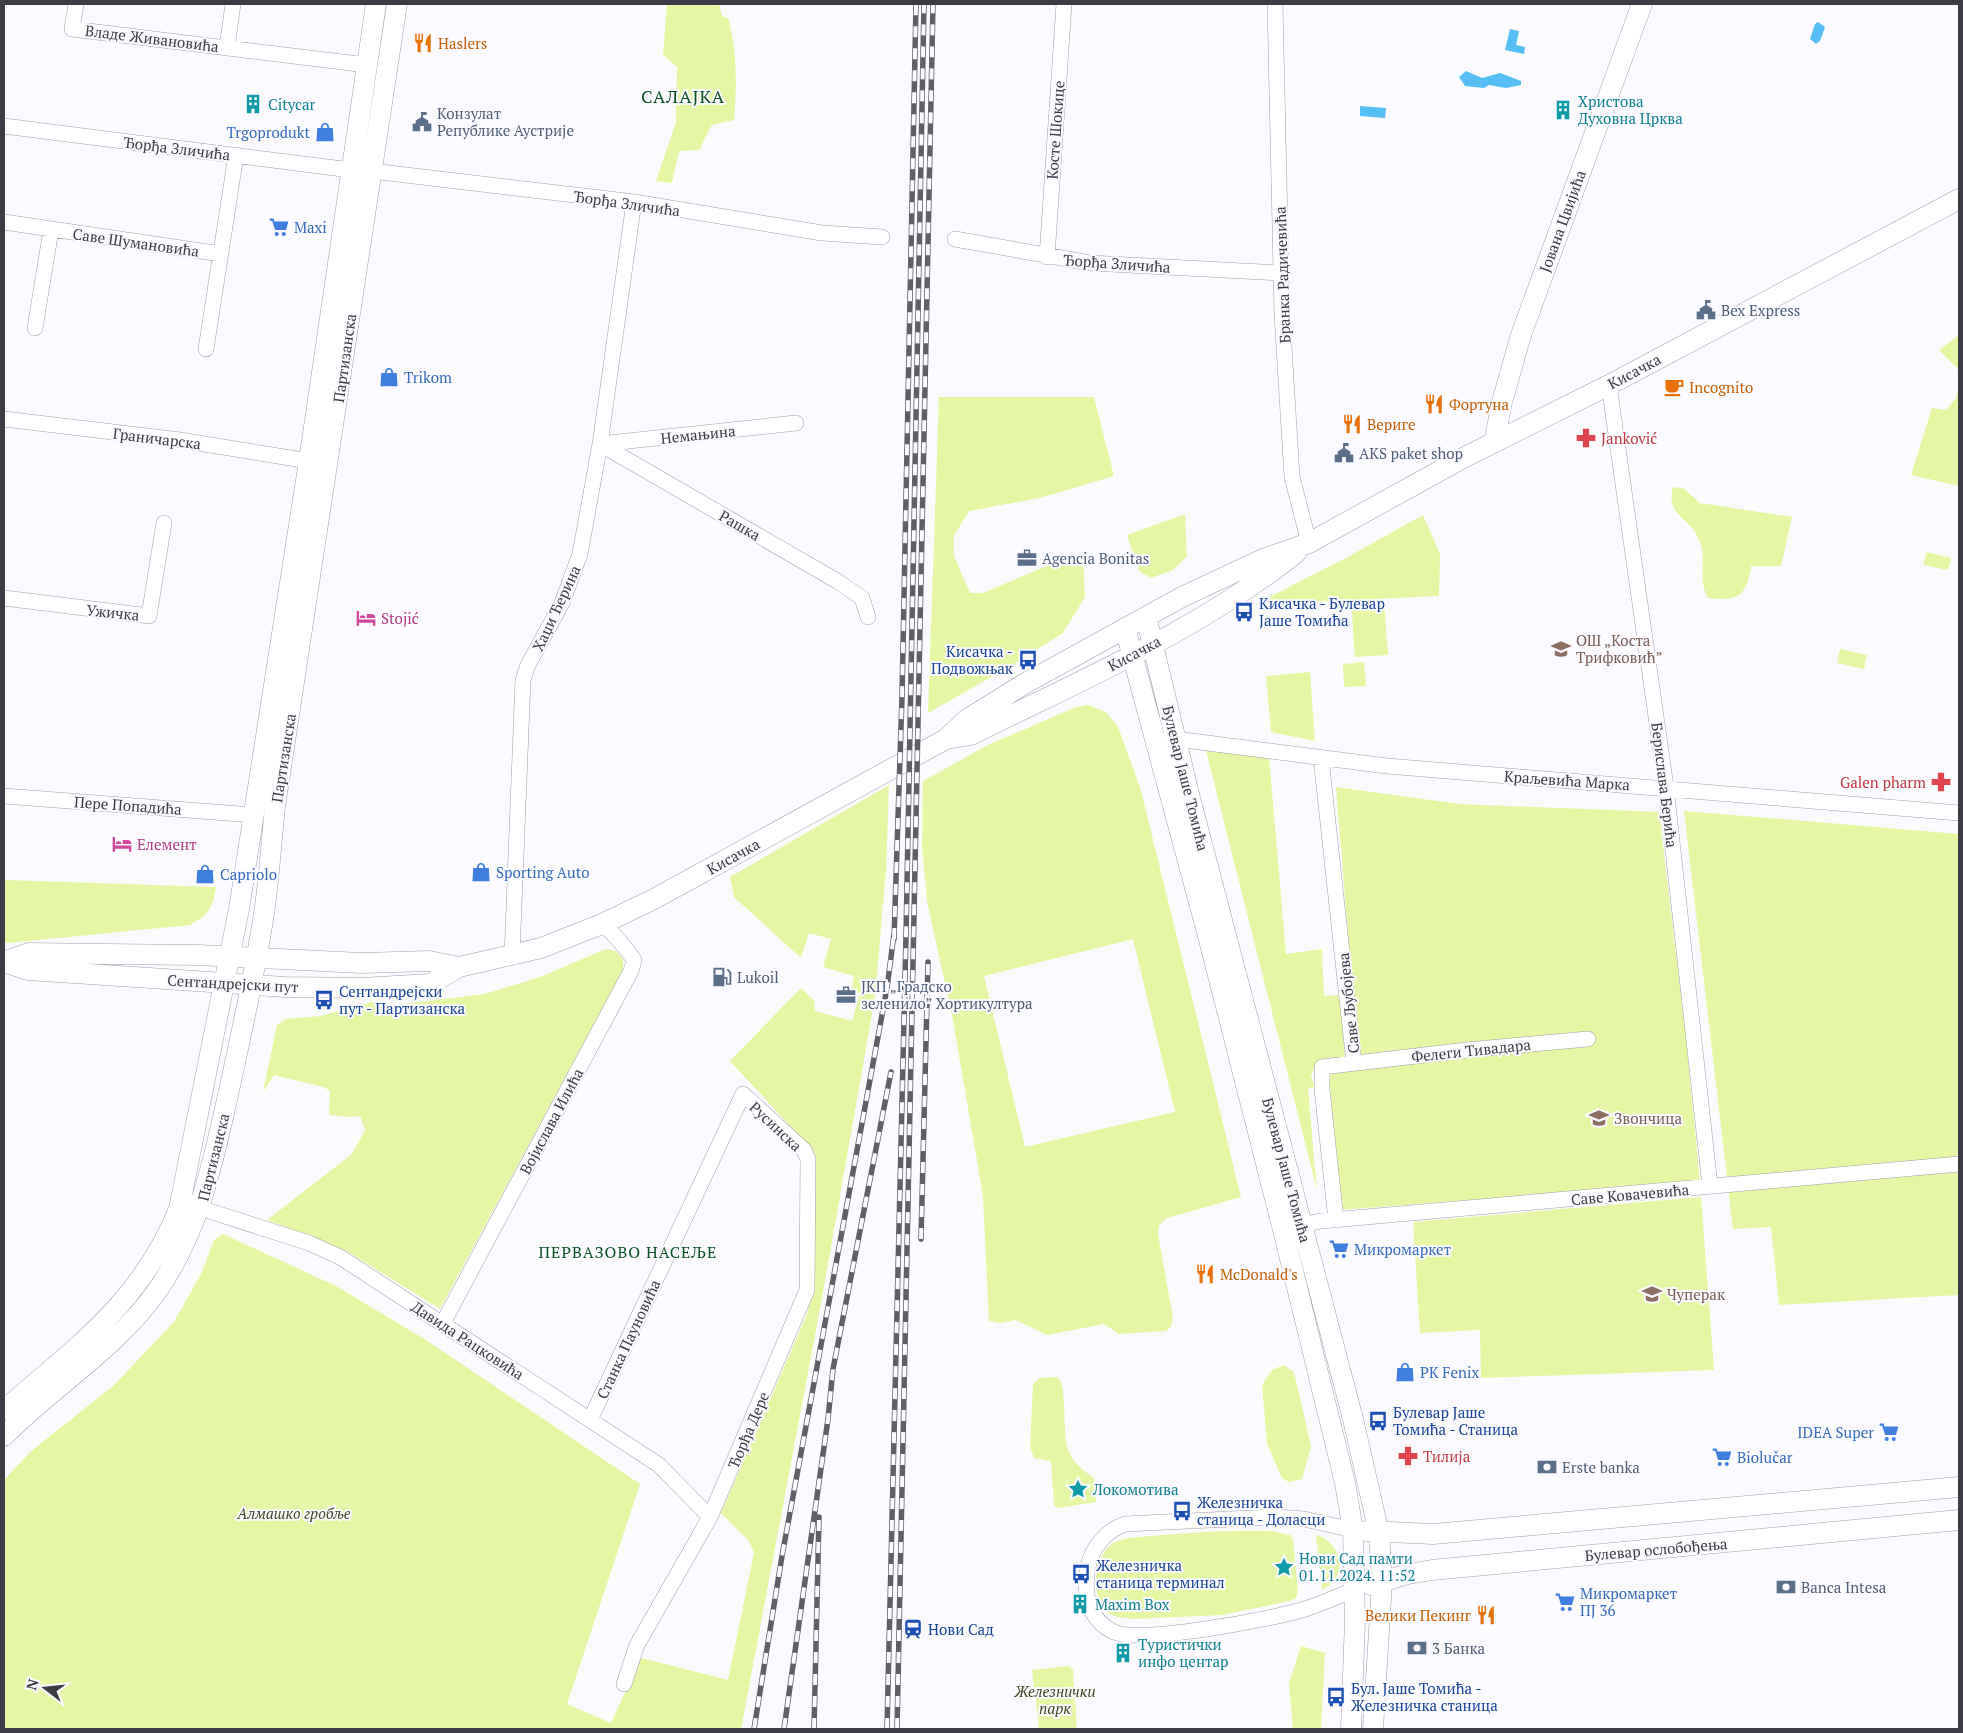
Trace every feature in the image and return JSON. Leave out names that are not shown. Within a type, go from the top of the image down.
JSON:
[{"type":"main road","name":"Партизанска","points":[[4,1410],[103,1324],[131,1293],[151,1266],[167,1237],[184,1189],[230,957],[309,462],[376,4]]},
{"type":"main road","name":"Партизанска","points":[[4,1436],[111,1343],[130,1323],[156,1292],[181,1254],[200,1208],[218,1138],[251,985],[263,918],[275,807],[396,4]]},
{"type":"main road","name":"Јована Цвијића","points":[[1494,443],[1502,402],[1521,335],[1642,4]]},
{"type":"main road","name":"Кисачка","points":[[512,956],[541,948],[602,924],[671,890],[946,739],[966,720],[1024,684],[1124,628],[1263,559],[1309,543],[1494,443],[1609,385],[1959,199]]},
{"type":"main road","name":"Кисачка","points":[[946,739],[971,735],[1153,643],[1240,593],[1272,572],[1309,543]]},
{"type":"main road","name":"Булевар Јаше Томића","points":[[1146,617],[1191,802],[1352,1419],[1379,1533],[1382,1582],[1373,1729]]},
{"type":"main road","name":"Булевар Јаше Томића","points":[[1124,628],[1166,775],[1283,1230],[1345,1483],[1353,1530],[1355,1627],[1351,1729]]},
{"type":"main road","name":"Сентандрејски пут","points":[[4,962],[29,953],[230,957],[362,963],[429,961],[459,968]]},
{"type":"main road","name":"Сентандрејски пут","points":[[4,962],[28,970],[251,985],[362,988],[430,984],[459,968],[512,956]]},
{"type":"main road","points":[[1353,1530],[1379,1533],[1442,1533],[1959,1487]]},
{"type":"main road","name":"Булевар ослобођења","points":[[1354,1590],[1408,1574],[1432,1570],[1959,1520]]},
{"type":"street","name":"Владе Живановића","points":[[76,4],[72,29],[367,65]]},
{"type":"street","name":"Владе Живановића","points":[[226,47],[233,4]]},
{"type":"street","name":"Косте Шокице","points":[[1047,257],[1064,4]]},
{"type":"street","name":"Бранка Радичевића","points":[[1275,4],[1281,273],[1292,477],[1309,543]]},
{"type":"street","name":"Ђорђа Зличића","points":[[4,126],[351,170]]},
{"type":"street","name":"Саве Шумановића","points":[[206,350],[236,156]]},
{"type":"street","name":"Ђорђа Зличића","points":[[372,171],[634,202],[822,233],[882,237]]},
{"type":"street","name":"Хаџи Ђерина","points":[[512,956],[523,680],[574,575],[585,533],[600,444],[634,202]]},
{"type":"street","name":"Саве Шумановића","points":[[4,222],[221,254]]},
{"type":"street","name":"Саве Шумановића","points":[[35,328],[51,230]]},
{"type":"street","name":"Ђорђа Зличића","points":[[955,239],[1047,257],[1090,263],[1281,273]]},
{"type":"street","name":"Берислава Берића","points":[[1609,385],[1666,787],[1710,1186]]},
{"type":"street","name":"Граничарска","points":[[4,420],[180,440],[309,462]]},
{"type":"street","name":"Немањина","points":[[600,444],[796,423]]},
{"type":"street","name":"Рашка","points":[[600,444],[837,581],[862,598],[868,617]]},
{"type":"street","name":"Ужичка","points":[[4,598],[148,616],[164,523]]},
{"type":"street","name":"Ужичка","points":[[4,609],[43,604]]},
{"type":"street","name":"Краљевића Марка","points":[[1176,739],[1387,766],[1666,787],[1959,813]]},
{"type":"street","name":"Саве Љубојева","points":[[1322,758],[1354,1063],[1322,1067],[1321,1074],[1336,1220]]},
{"type":"street","name":"Пере Попадића","points":[[4,796],[253,815]]},
{"type":"street","name":"Војислава Илића","points":[[442,1323],[632,971],[634,960],[628,950],[602,924]]},
{"type":"street","name":"Фелеги Тивадара","points":[[1354,1063],[1588,1039]]},
{"type":"street","name":"Русинска","points":[[743,1094],[804,1150],[808,1159]]},
{"type":"street","name":"Станка Пауновића","points":[[590,1420],[743,1094]]},
{"type":"street","name":"Ђорђа Дере","points":[[624,1684],[637,1645],[710,1517],[807,1290],[808,1159]]},
{"type":"street","name":"Саве Ковачевића","points":[[1302,1225],[1336,1220],[1959,1164]]},
{"type":"street","name":"Давида Рацковића","points":[[200,1208],[309,1243],[340,1257],[660,1465],[710,1517]]},
{"type":"street","points":[[1353,1530],[1304,1519],[1274,1517],[1125,1524],[1113,1528],[1094,1549],[1089,1560],[1085,1594],[1092,1611],[1113,1632],[1143,1636],[1225,1625],[1304,1609],[1354,1590]]},
{"type":"green space","points":[[667,4],[719,4],[722,16],[729,19],[736,70],[734,120],[712,125],[699,150],[679,151],[672,183],[656,181],[676,122],[677,67],[663,55]]},
{"type":"green space","points":[[1959,335],[1959,370],[1939,350]]},
{"type":"green space","points":[[1959,387],[1959,486],[1911,475],[1932,408],[1946,410],[1956,398]]},
{"type":"green space","points":[[939,397],[1094,397],[1114,476],[1040,498],[969,511],[954,536],[954,556],[970,593],[983,593],[1056,562],[1083,557],[1085,597],[1063,633],[1009,667],[928,713]]},
{"type":"green space","points":[[1673,487],[1683,488],[1700,503],[1792,517],[1781,566],[1751,566],[1747,584],[1740,594],[1727,599],[1708,598],[1702,577],[1703,556],[1700,542],[1696,533],[1680,516],[1673,505],[1671,497]]},
{"type":"green space","points":[[1185,514],[1187,556],[1173,570],[1151,578],[1139,571],[1127,535]]},
{"type":"green space","points":[[1423,515],[1440,554],[1439,596],[1256,604],[1344,559]]},
{"type":"green space","points":[[1926,552],[1951,558],[1948,570],[1923,565]]},
{"type":"green space","points":[[1384,600],[1388,655],[1355,657],[1351,602]]},
{"type":"green space","points":[[1840,649],[1867,655],[1864,669],[1837,663]]},
{"type":"green space","points":[[1364,662],[1366,686],[1344,687],[1343,664]]},
{"type":"green space","points":[[1310,672],[1315,741],[1271,732],[1266,676]]},
{"type":"green space","points":[[1088,705],[1106,712],[1118,727],[1140,787],[1241,1197],[1167,1218],[1159,1225],[1158,1234],[1173,1318],[1171,1326],[1166,1331],[1119,1334],[1104,1324],[1047,1335],[1016,1320],[1000,1323],[989,1321],[983,1197],[952,1015],[927,901],[922,847],[923,781],[988,745],[1076,707]],"holes":[[[1133,939],[1175,1112],[1025,1147],[984,976]]]},
{"type":"green space","points":[[1205,747],[1269,757],[1286,954],[1322,949],[1324,996],[1340,995],[1345,1058],[1317,1062],[1311,1076],[1315,1087],[1308,1089],[1317,1190]]},
{"type":"green space","name":"Алмашко гробље","points":[[889,785],[886,870],[875,997],[822,1298],[741,1729],[4,1729],[4,1480],[30,1452],[113,1386],[174,1322],[202,1272],[214,1240],[223,1234],[336,1286],[426,1340],[640,1484],[567,1704],[611,1723],[641,1658],[728,1680],[754,1553],[749,1541],[721,1513],[807,1314],[814,1289],[815,1153],[730,1061],[801,988],[814,1000],[815,1011],[852,1021],[860,993],[851,990],[854,976],[823,967],[831,939],[809,933],[801,958],[734,897],[730,877]]},
{"type":"green space","points":[[1336,787],[1459,804],[1659,812],[1685,1029],[1700,1182],[1340,1210],[1329,1072],[1359,1069]]},
{"type":"green space","points":[[1684,811],[1959,834],[1959,1295],[1779,1305],[1771,1227],[1733,1229]]},
{"type":"green space","points":[[4,880],[216,887],[209,910],[202,918],[190,925],[4,943]]},
{"type":"green space","points":[[606,949],[616,951],[623,959],[623,970],[440,1309],[345,1250],[267,1220],[352,1154],[365,1130],[360,1116],[329,1115],[330,1091],[324,1087],[274,1075],[263,1092],[277,1025],[286,1019],[320,1016],[372,1002],[385,1006],[485,994],[540,977]]},
{"type":"green space","points":[[1701,1197],[1714,1370],[1481,1378],[1480,1330],[1420,1333],[1413,1222]]},
{"type":"green space","points":[[1284,1365],[1294,1372],[1311,1446],[1302,1479],[1289,1482],[1282,1478],[1267,1444],[1262,1385],[1272,1370]]},
{"type":"green space","points":[[1057,1377],[1063,1390],[1065,1433],[1068,1450],[1079,1466],[1094,1478],[1096,1502],[1058,1508],[1054,1505],[1051,1461],[1034,1458],[1030,1447],[1033,1384],[1040,1378]]},
{"type":"green space","points":[[1271,1531],[1290,1535],[1293,1540],[1298,1592],[1296,1598],[1290,1601],[1222,1615],[1135,1619],[1109,1614],[1099,1600],[1096,1581],[1099,1561],[1110,1546],[1117,1541],[1134,1537],[1174,1534]]},
{"type":"green space","points":[[1318,1535],[1333,1546],[1340,1562],[1336,1577],[1331,1584],[1322,1590],[1316,1536]]},
{"type":"green space","points":[[1301,1646],[1325,1653],[1321,1729],[1293,1729],[1289,1683]]},
{"type":"green space","name":"Железнички парк","points":[[1069,1666],[1073,1670],[1077,1729],[1039,1729],[1032,1670]]},
{"type":"water","points":[[1818,22],[1825,27],[1820,41],[1816,44],[1810,39],[1815,24]]},
{"type":"water","points":[[1510,29],[1519,31],[1516,45],[1525,47],[1524,54],[1505,50]]},
{"type":"water","points":[[1466,71],[1482,78],[1500,73],[1521,81],[1521,85],[1506,88],[1489,85],[1484,88],[1465,86],[1459,77]]},
{"type":"water","points":[[1360,106],[1386,108],[1385,118],[1360,116]]},
{"type":"railway","points":[[894,939],[902,697],[916,4]]},
{"type":"railway","points":[[887,1729],[906,936],[924,4]]},
{"type":"railway","points":[[897,1729],[933,4]]},
{"type":"railway","points":[[754,1729],[782,1556],[887,988],[894,934]]},
{"type":"railway","points":[[921,1239],[928,962]]},
{"type":"railway","points":[[784,1729],[828,1419],[833,1369],[891,1072]]},
{"type":"railway","points":[[814,1729],[819,1517]]},
{"type":"place","name":"Haslers","points":[[423,43]]},
{"type":"place","name":"Citycar","points":[[253,104]]},
{"type":"place","name":"Христова Духовна Црква","points":[[1563,110]]},
{"type":"place","name":"Конзулат Републике Аустрије","points":[[422,122]]},
{"type":"place","name":"Trgoprodukt","points":[[325,132]]},
{"type":"place","name":"Maxi","points":[[279,227]]},
{"type":"place","name":"Bex Express","points":[[1706,310]]},
{"type":"place","name":"Trikom","points":[[389,377]]},
{"type":"place","name":"Incognito","points":[[1674,387]]},
{"type":"place","name":"Фортуна","points":[[1434,404]]},
{"type":"place","name":"Вериге","points":[[1352,424]]},
{"type":"place","name":"Janković","points":[[1586,438]]},
{"type":"place","name":"AKS paket shop","points":[[1344,453]]},
{"type":"place","name":"Agencia Bonitas","points":[[1027,558]]},
{"type":"place","name":"Кисачка - Булевар Јаше Томића","points":[[1244,612]]},
{"type":"place","name":"Stojić","points":[[366,618]]},
{"type":"place","name":"ОШ „Коста Трифковић”","points":[[1561,649]]},
{"type":"place","name":"Кисачка - Подвожњак","points":[[1028,660]]},
{"type":"place","name":"Galen pharm","points":[[1941,782]]},
{"type":"place","name":"Елемент","points":[[122,844]]},
{"type":"place","name":"Sporting Auto","points":[[481,872]]},
{"type":"place","name":"Capriolo","points":[[205,874]]},
{"type":"place","name":"Lukoil","points":[[722,977]]},
{"type":"place","name":"ЈКП „Градско зеленило” Хортикултура","points":[[846,995]]},
{"type":"place","name":"Сентандрејски пут - Партизанска","points":[[324,1000]]},
{"type":"place","name":"Звончица","points":[[1599,1118]]},
{"type":"place","name":"Микромаркет","points":[[1339,1249]]},
{"type":"place","name":"McDonald's","points":[[1205,1274]]},
{"type":"place","name":"Чуперак","points":[[1652,1294]]},
{"type":"place","name":"PK Fenix","points":[[1405,1372]]},
{"type":"place","name":"Булевар Јаше Томића - Станица","points":[[1378,1421]]},
{"type":"place","name":"IDEA Super","points":[[1889,1432]]},
{"type":"place","name":"Тилија","points":[[1408,1456]]},
{"type":"place","name":"Biolučar","points":[[1722,1457]]},
{"type":"place","name":"Erste banka","points":[[1547,1467]]},
{"type":"place","name":"Локомотива","points":[[1078,1489]]},
{"type":"place","name":"Железничка станица - Доласци","points":[[1182,1511]]},
{"type":"place","name":"Нови Сад памти 01.11.2024. 11:52","points":[[1284,1567]]},
{"type":"place","name":"Железничка станица терминал","points":[[1081,1574]]},
{"type":"place","name":"Banca Intesa","points":[[1786,1587]]},
{"type":"place","name":"Микромаркет ПЈ 36","points":[[1565,1602]]},
{"type":"place","name":"Maxim Box","points":[[1080,1604]]},
{"type":"place","name":"Велики Пекинг","points":[[1486,1615]]},
{"type":"place","name":"Нови Сад","points":[[913,1629]]},
{"type":"place","name":"3 Банка","points":[[1417,1648]]},
{"type":"place","name":"Туристички инфо центар","points":[[1123,1653]]},
{"type":"place","name":"Бул. Јаше Томића - Железничка станица","points":[[1336,1697]]},
{"type":"district","name":"САЛАЈКА","points":[[683,96]]},
{"type":"district","name":"ПЕРВАЗОВО НАСЕЉЕ","points":[[628,1252]]}]
